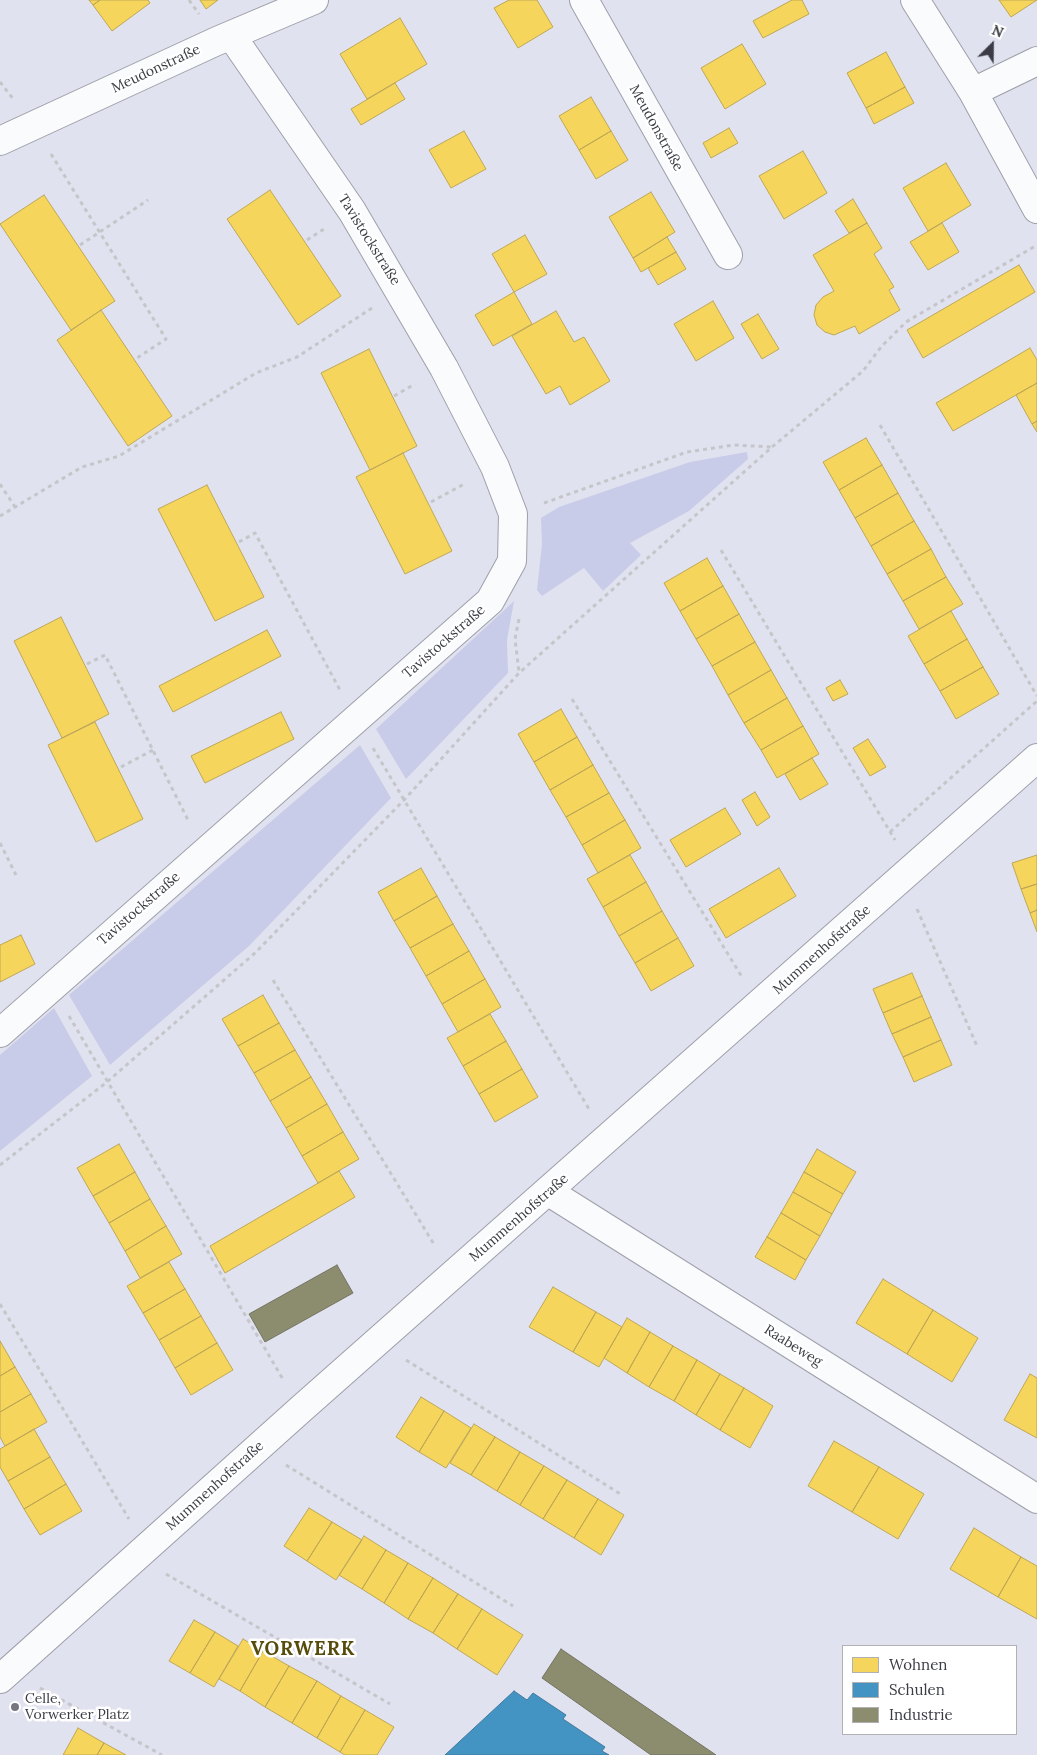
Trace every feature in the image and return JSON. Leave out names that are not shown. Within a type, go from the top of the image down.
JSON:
[{"type":"street","name":"Meudonstraße","points":[[0,141],[231,35],[314,0]]},
{"type":"street","name":"Meudonstraße","points":[[584,0],[728,255]]},
{"type":"street","points":[[915,0],[973,92],[1037,209]]},
{"type":"street","name":"Tavistockstraße","points":[[0,1033],[355,718],[490,602],[512,561],[513,514],[495,467],[444,368],[352,211],[231,35]]},
{"type":"street","points":[[973,92],[1037,60]]},
{"type":"street","name":"Mummenhofstraße","points":[[4,1675],[301,1409],[608,1140],[1037,758]]},
{"type":"street","name":"Raabeweg","points":[[549,1192],[1037,1499]]},
{"type":"path","points":[[33,125],[166,339],[137,358]]},
{"type":"path","points":[[80,245],[148,200]]},
{"type":"path","points":[[0,1165],[107,1082],[255,953],[404,800],[519,673],[772,447],[863,371],[881,347],[906,322],[1037,245]]},
{"type":"path","points":[[0,516],[82,467],[118,456],[256,373],[297,357],[400,290]]},
{"type":"path","points":[[880,425],[1037,696]]},
{"type":"path","points":[[513,514],[687,452],[734,445],[772,447]]},
{"type":"path","points":[[431,502],[495,467]]},
{"type":"path","points":[[0,484],[15,507]]},
{"type":"path","points":[[239,542],[255,534],[355,718],[608,1140]]},
{"type":"path","points":[[721,550],[890,832],[977,1046]]},
{"type":"path","points":[[87,664],[105,655],[204,852]]},
{"type":"path","points":[[572,699],[759,1005]]},
{"type":"path","points":[[890,832],[1037,701]]},
{"type":"path","points":[[120,767],[153,750]]},
{"type":"path","points":[[0,843],[16,875]]},
{"type":"path","points":[[272,980],[453,1276]]},
{"type":"path","points":[[52,986],[301,1409]]},
{"type":"path","points":[[0,1304],[141,1552],[390,1704]]},
{"type":"path","points":[[377,1342],[622,1495]]},
{"type":"path","points":[[258,1448],[513,1606]]},
{"type":"path","points":[[4,1675],[162,1755]]},
{"type":"shaded area","points":[[747,452],[748,459],[689,511],[630,543],[641,555],[603,591],[584,568],[542,596],[537,590],[542,544],[541,518],[559,507],[690,462]]},
{"type":"shaded area","points":[[514,601],[507,640],[508,673],[406,779],[376,729]]},
{"type":"shaded area","points":[[360,745],[391,798],[249,946],[110,1065],[69,995]]},
{"type":"shaded area","points":[[54,1008],[92,1076],[0,1151],[0,1055]]},
{"type":"building: Wohnen","points":[[89,0],[100,0],[93,5]]},
{"type":"building: Wohnen","points":[[100,0],[148,0],[150,3],[112,31],[93,5]]},
{"type":"building: Wohnen","points":[[200,0],[218,0],[206,9]]},
{"type":"building: Wohnen","points":[[509,0],[537,0],[553,27],[518,48],[494,8]]},
{"type":"building: Wohnen","points":[[792,0],[802,0],[809,14],[763,38],[753,21]]},
{"type":"building: Wohnen","points":[[999,0],[1037,0],[1011,17]]},
{"type":"building: Wohnen","points":[[400,18],[427,64],[367,99],[340,54]]},
{"type":"building: Wohnen","points":[[742,44],[766,84],[725,109],[701,68]]},
{"type":"building: Wohnen","points":[[886,52],[905,87],[866,108],[847,73]]},
{"type":"building: Wohnen","points":[[395,83],[405,99],[361,125],[351,109]]},
{"type":"building: Wohnen","points":[[905,87],[914,103],[874,124],[866,108]]},
{"type":"building: Wohnen","points":[[591,97],[611,131],[579,150],[559,116]]},
{"type":"building: Wohnen","points":[[729,128],[738,143],[711,158],[703,143]]},
{"type":"building: Wohnen","points":[[464,131],[486,169],[451,188],[429,150]]},
{"type":"building: Wohnen","points":[[611,131],[628,160],[596,179],[579,150]]},
{"type":"building: Wohnen","points":[[803,151],[827,193],[784,219],[759,176]]},
{"type":"building: Wohnen","points":[[946,163],[971,205],[928,231],[903,188]]},
{"type":"building: Wohnen","points":[[270,190],[341,296],[298,325],[227,219]]},
{"type":"building: Wohnen","points":[[651,192],[675,232],[633,258],[609,217]]},
{"type":"building: Wohnen","points":[[44,195],[115,301],[71,330],[0,224]]},
{"type":"building: Wohnen","points":[[853,199],[867,223],[849,233],[835,211]]},
{"type":"building: Wohnen","points":[[867,223],[882,248],[874,254],[894,287],[889,290],[900,310],[859,334],[855,326],[834,335],[825,332],[817,325],[814,315],[816,305],[823,297],[834,291],[813,255]]},
{"type":"building: Wohnen","points":[[942,223],[959,252],[928,270],[910,242]]},
{"type":"building: Wohnen","points":[[525,235],[547,274],[514,292],[492,254]]},
{"type":"building: Wohnen","points":[[667,237],[676,252],[641,272],[633,258]]},
{"type":"building: Wohnen","points":[[676,252],[686,269],[658,285],[648,268]]},
{"type":"building: Wohnen","points":[[1019,265],[1035,292],[923,358],[907,330]]},
{"type":"building: Wohnen","points":[[514,292],[532,324],[493,346],[475,315]]},
{"type":"building: Wohnen","points":[[713,301],[734,338],[696,361],[674,324]]},
{"type":"building: Wohnen","points":[[101,310],[172,416],[128,446],[57,340]]},
{"type":"building: Wohnen","points":[[556,311],[574,342],[584,337],[610,381],[570,405],[560,386],[546,394],[512,336]]},
{"type":"building: Wohnen","points":[[758,314],[779,349],[762,359],[741,324]]},
{"type":"building: Wohnen","points":[[1030,348],[1037,360],[1037,383],[953,431],[936,403]]},
{"type":"building: Wohnen","points":[[369,349],[417,446],[370,470],[321,373]]},
{"type":"building: Wohnen","points":[[1037,383],[1037,421],[1032,424],[1016,395]]},
{"type":"building: Wohnen","points":[[1037,421],[1037,432],[1032,424]]},
{"type":"building: Wohnen","points":[[866,438],[882,465],[839,490],[823,462]]},
{"type":"building: Wohnen","points":[[403,453],[452,551],[405,574],[356,477]]},
{"type":"building: Wohnen","points":[[882,465],[898,493],[855,518],[839,490]]},
{"type":"building: Wohnen","points":[[207,485],[264,597],[215,621],[158,509]]},
{"type":"building: Wohnen","points":[[898,493],[914,521],[871,546],[855,518]]},
{"type":"building: Wohnen","points":[[914,521],[931,549],[887,574],[871,546]]},
{"type":"building: Wohnen","points":[[931,549],[946,577],[903,601],[887,574]]},
{"type":"building: Wohnen","points":[[707,558],[723,586],[680,611],[664,583]]},
{"type":"building: Wohnen","points":[[946,577],[963,604],[919,629],[903,601]]},
{"type":"building: Wohnen","points":[[723,586],[739,614],[696,639],[680,611]]},
{"type":"building: Wohnen","points":[[951,611],[967,639],[924,664],[908,636]]},
{"type":"building: Wohnen","points":[[739,614],[755,642],[712,666],[696,639]]},
{"type":"building: Wohnen","points":[[61,617],[109,714],[62,738],[14,641]]},
{"type":"building: Wohnen","points":[[267,630],[281,656],[173,712],[159,686]]},
{"type":"building: Wohnen","points":[[967,639],[983,667],[940,691],[924,664]]},
{"type":"building: Wohnen","points":[[755,642],[771,670],[728,695],[712,666]]},
{"type":"building: Wohnen","points":[[983,667],[999,694],[956,719],[940,691]]},
{"type":"building: Wohnen","points":[[771,670],[787,698],[744,723],[728,695]]},
{"type":"building: Wohnen","points":[[840,680],[848,694],[833,701],[826,688]]},
{"type":"building: Wohnen","points":[[787,698],[803,726],[761,750],[744,723]]},
{"type":"building: Wohnen","points":[[561,709],[577,737],[534,762],[518,734]]},
{"type":"building: Wohnen","points":[[281,712],[294,739],[205,783],[191,756]]},
{"type":"building: Wohnen","points":[[95,722],[143,819],[96,842],[48,745]]},
{"type":"building: Wohnen","points":[[803,726],[819,754],[777,778],[761,750]]},
{"type":"building: Wohnen","points":[[577,737],[593,765],[550,790],[534,762]]},
{"type":"building: Wohnen","points":[[868,739],[886,767],[870,776],[853,748]]},
{"type":"building: Wohnen","points":[[812,758],[828,784],[800,800],[785,774]]},
{"type":"building: Wohnen","points":[[593,765],[609,793],[566,817],[550,790]]},
{"type":"building: Wohnen","points":[[755,792],[770,817],[757,826],[742,800]]},
{"type":"building: Wohnen","points":[[609,793],[625,820],[582,845],[566,817]]},
{"type":"building: Wohnen","points":[[725,808],[741,834],[686,867],[670,840]]},
{"type":"building: Wohnen","points":[[625,820],[641,848],[598,873],[582,845]]},
{"type":"building: Wohnen","points":[[630,855],[646,882],[603,907],[587,879]]},
{"type":"building: Wohnen","points":[[1037,855],[1037,884],[1021,889],[1012,863]]},
{"type":"building: Wohnen","points":[[421,868],[437,896],[394,921],[378,892]]},
{"type":"building: Wohnen","points":[[779,868],[796,896],[726,938],[709,909]]},
{"type":"building: Wohnen","points":[[646,882],[662,911],[619,936],[603,907]]},
{"type":"building: Wohnen","points":[[1037,884],[1037,910],[1030,913],[1021,889]]},
{"type":"building: Wohnen","points":[[437,896],[453,924],[410,948],[394,921]]},
{"type":"building: Wohnen","points":[[1037,910],[1037,932],[1030,913]]},
{"type":"building: Wohnen","points":[[662,911],[678,938],[635,963],[619,936]]},
{"type":"building: Wohnen","points":[[453,924],[469,951],[426,976],[410,948]]},
{"type":"building: Wohnen","points":[[21,935],[35,964],[0,982],[0,945]]},
{"type":"building: Wohnen","points":[[678,938],[694,966],[651,991],[635,963]]},
{"type":"building: Wohnen","points":[[469,951],[485,979],[442,1004],[426,976]]},
{"type":"building: Wohnen","points":[[912,973],[922,996],[883,1013],[873,989]]},
{"type":"building: Wohnen","points":[[485,979],[501,1007],[458,1032],[442,1004]]},
{"type":"building: Wohnen","points":[[263,995],[279,1023],[238,1046],[222,1019]]},
{"type":"building: Wohnen","points":[[922,996],[931,1017],[892,1034],[883,1013]]},
{"type":"building: Wohnen","points":[[490,1014],[506,1041],[463,1066],[447,1038]]},
{"type":"building: Wohnen","points":[[931,1017],[941,1040],[903,1057],[892,1034]]},
{"type":"building: Wohnen","points":[[279,1023],[295,1050],[254,1073],[238,1046]]},
{"type":"building: Wohnen","points":[[941,1040],[952,1065],[914,1082],[903,1057]]},
{"type":"building: Wohnen","points":[[506,1041],[522,1069],[479,1094],[463,1066]]},
{"type":"building: Wohnen","points":[[295,1050],[311,1077],[270,1101],[254,1073]]},
{"type":"building: Wohnen","points":[[522,1069],[538,1097],[495,1122],[479,1094]]},
{"type":"building: Wohnen","points":[[311,1077],[327,1104],[286,1128],[270,1101]]},
{"type":"building: Wohnen","points":[[327,1104],[343,1132],[302,1156],[286,1128]]},
{"type":"building: Wohnen","points":[[343,1132],[359,1159],[318,1183],[302,1156]]},
{"type":"building: Wohnen","points":[[119,1144],[135,1172],[93,1196],[77,1168]]},
{"type":"building: Wohnen","points":[[817,1149],[856,1172],[843,1194],[804,1172]]},
{"type":"building: Wohnen","points":[[339,1171],[355,1197],[225,1273],[210,1246]]},
{"type":"building: Wohnen","points":[[135,1172],[150,1199],[109,1223],[93,1196]]},
{"type":"building: Wohnen","points":[[804,1172],[843,1194],[832,1214],[793,1192]]},
{"type":"building: Wohnen","points":[[793,1192],[832,1214],[820,1236],[781,1213]]},
{"type":"building: Wohnen","points":[[150,1199],[166,1226],[125,1251],[109,1223]]},
{"type":"building: Wohnen","points":[[781,1213],[820,1236],[806,1260],[767,1237]]},
{"type":"building: Wohnen","points":[[166,1226],[182,1254],[140,1278],[125,1251]]},
{"type":"building: Wohnen","points":[[767,1237],[806,1260],[795,1280],[755,1257]]},
{"type":"building: Wohnen","points":[[169,1262],[185,1289],[143,1313],[127,1286]]},
{"type":"building: Wohnen","points":[[883,1279],[933,1310],[907,1354],[856,1323]]},
{"type":"building: Wohnen","points":[[553,1287],[596,1312],[573,1352],[529,1327]]},
{"type":"building: Wohnen","points":[[185,1289],[201,1316],[159,1340],[143,1313]]},
{"type":"building: Wohnen","points":[[933,1310],[978,1338],[952,1382],[907,1354]]},
{"type":"building: Wohnen","points":[[596,1312],[622,1327],[599,1367],[573,1352]]},
{"type":"building: Wohnen","points":[[201,1316],[217,1343],[175,1368],[159,1340]]},
{"type":"building: Wohnen","points":[[627,1318],[650,1332],[627,1373],[604,1358]]},
{"type":"building: Wohnen","points":[[650,1332],[673,1346],[649,1387],[627,1373]]},
{"type":"building: Wohnen","points":[[0,1341],[15,1367],[0,1376]]},
{"type":"building: Wohnen","points":[[217,1343],[233,1370],[191,1395],[175,1368]]},
{"type":"building: Wohnen","points":[[673,1346],[697,1360],[674,1401],[649,1387]]},
{"type":"building: Wohnen","points":[[697,1360],[720,1374],[696,1415],[674,1401]]},
{"type":"building: Wohnen","points":[[15,1367],[31,1394],[0,1412],[0,1376]]},
{"type":"building: Wohnen","points":[[720,1374],[744,1388],[720,1430],[696,1415]]},
{"type":"building: Wohnen","points":[[1030,1374],[1037,1378],[1037,1438],[1004,1420]]},
{"type":"building: Wohnen","points":[[744,1388],[773,1406],[750,1448],[720,1430]]},
{"type":"building: Wohnen","points":[[31,1394],[47,1422],[5,1446],[0,1437],[0,1412]]},
{"type":"building: Wohnen","points":[[421,1397],[444,1411],[419,1452],[396,1437]]},
{"type":"building: Wohnen","points":[[444,1411],[471,1428],[446,1468],[419,1452]]},
{"type":"building: Wohnen","points":[[474,1424],[495,1437],[471,1475],[450,1463]]},
{"type":"building: Wohnen","points":[[34,1429],[50,1457],[8,1481],[0,1467],[0,1449]]},
{"type":"building: Wohnen","points":[[495,1437],[520,1452],[497,1491],[471,1475]]},
{"type":"building: Wohnen","points":[[834,1441],[879,1467],[852,1512],[808,1486]]},
{"type":"building: Wohnen","points":[[520,1452],[544,1466],[520,1505],[497,1491]]},
{"type":"building: Wohnen","points":[[50,1457],[66,1484],[24,1509],[8,1481]]},
{"type":"building: Wohnen","points":[[544,1466],[567,1480],[543,1519],[520,1505]]},
{"type":"building: Wohnen","points":[[879,1467],[924,1494],[898,1539],[852,1512]]},
{"type":"building: Wohnen","points":[[567,1480],[598,1499],[574,1538],[543,1519]]},
{"type":"building: Wohnen","points":[[66,1484],[82,1511],[40,1535],[24,1509]]},
{"type":"building: Wohnen","points":[[598,1499],[624,1515],[601,1555],[574,1538]]},
{"type":"building: Wohnen","points":[[309,1508],[332,1522],[307,1561],[284,1546]]},
{"type":"building: Wohnen","points":[[332,1522],[362,1540],[336,1580],[307,1561]]},
{"type":"building: Wohnen","points":[[974,1528],[1021,1557],[998,1597],[950,1569]]},
{"type":"building: Wohnen","points":[[364,1536],[386,1550],[362,1589],[339,1575]]},
{"type":"building: Wohnen","points":[[386,1550],[408,1563],[384,1603],[362,1589]]},
{"type":"building: Wohnen","points":[[1021,1557],[1037,1566],[1037,1619],[998,1597]]},
{"type":"building: Wohnen","points":[[408,1563],[433,1578],[408,1619],[384,1603]]},
{"type":"building: Wohnen","points":[[433,1578],[458,1594],[433,1633],[408,1619]]},
{"type":"building: Wohnen","points":[[458,1594],[482,1609],[457,1649],[433,1633]]},
{"type":"building: Wohnen","points":[[482,1609],[523,1635],[497,1675],[457,1649]]},
{"type":"building: Wohnen","points":[[194,1620],[215,1632],[190,1673],[169,1661]]},
{"type":"building: Wohnen","points":[[215,1632],[238,1646],[214,1687],[190,1673]]},
{"type":"building: Wohnen","points":[[243,1639],[263,1651],[240,1691],[219,1679]]},
{"type":"building: Wohnen","points":[[263,1651],[289,1666],[265,1707],[240,1691]]},
{"type":"building: Wohnen","points":[[289,1666],[317,1681],[292,1723],[265,1707]]},
{"type":"building: Wohnen","points":[[317,1681],[341,1696],[317,1738],[292,1723]]},
{"type":"building: Wohnen","points":[[341,1696],[365,1710],[340,1752],[317,1738]]},
{"type":"building: Wohnen","points":[[365,1710],[394,1727],[377,1755],[345,1755],[340,1752]]},
{"type":"building: Wohnen","points":[[78,1728],[104,1743],[97,1755],[63,1755]]},
{"type":"building: Wohnen","points":[[104,1743],[126,1755],[97,1755]]},
{"type":"building: Schulen","points":[[514,1691],[527,1700],[533,1693],[566,1715],[563,1719],[605,1747],[602,1751],[609,1755],[445,1755]]},
{"type":"building: Industrie","points":[[337,1265],[353,1293],[265,1342],[249,1314]]},
{"type":"building: Industrie","points":[[561,1649],[716,1755],[651,1755],[542,1678]]},
{"type":"place","name":"Celle, Vorwerker Platz","points":[[15,1707]]},
{"type":"district","name":"VORWERK","points":[[303,1650]]}]
